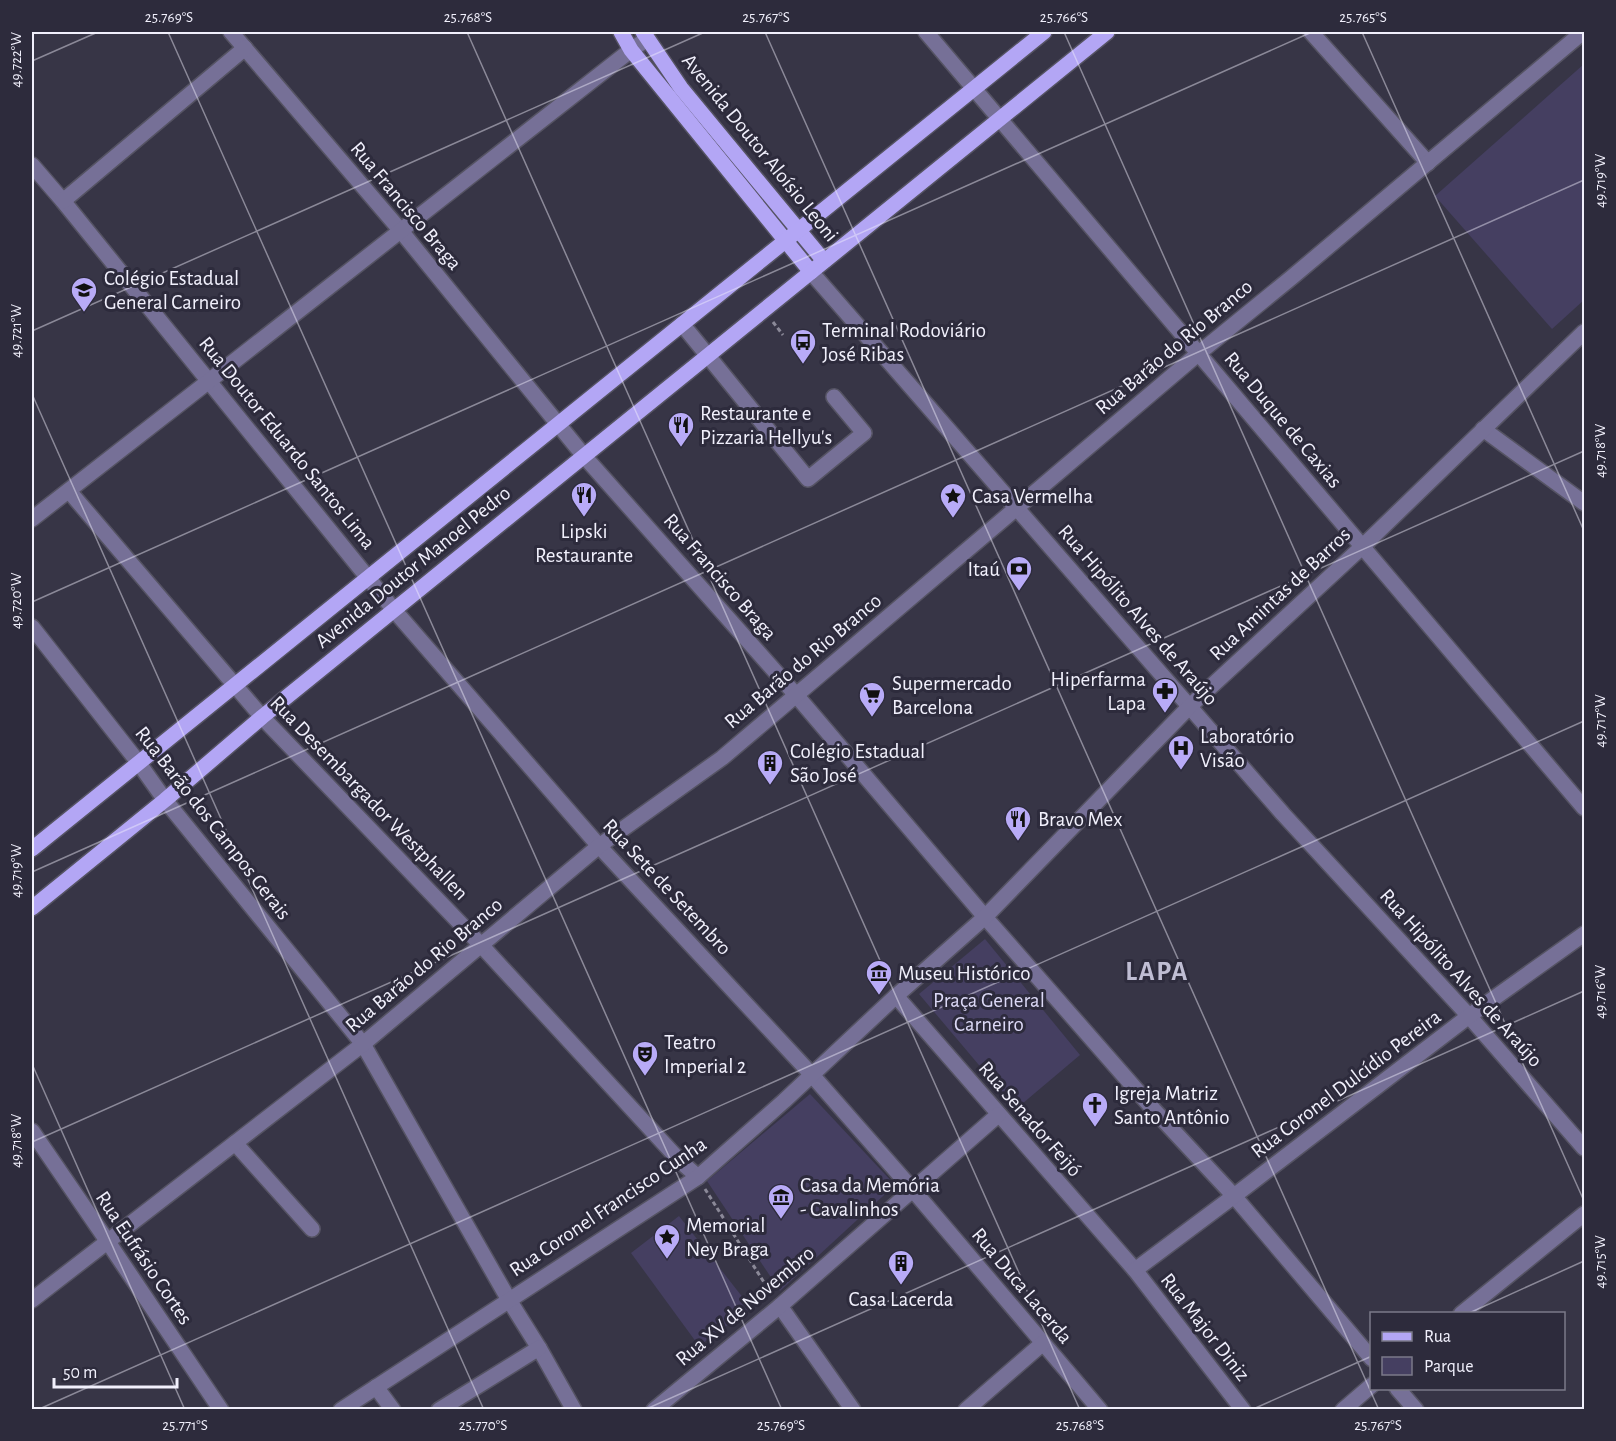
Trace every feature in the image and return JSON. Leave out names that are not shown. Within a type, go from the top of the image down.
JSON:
[{"type":"main road","name":"Avenida Doutor Aloísio Leoni","points":[[621,32],[631,50],[784,241]]},
{"type":"main road","name":"Avenida Doutor Manoel Pedro","points":[[32,849],[1044,32]]},
{"type":"main road","name":"Avenida Doutor Manoel Pedro","points":[[32,908],[165,800],[262,717],[1107,32]]},
{"type":"main road","name":"Avenida Doutor Aloísio Leoni","points":[[645,35],[681,88],[824,261]]},
{"type":"main road","name":"Rua Hipólito Alves de Araújo","points":[[784,241],[811,272]]},
{"type":"street","name":"Rua Francisco Braga","points":[[231,32],[401,231],[584,456],[796,695],[985,917],[1154,1110],[1234,1196],[1370,1358]]},
{"type":"street","name":"Rua Duque de Caxias","points":[[926,32],[1584,808]]},
{"type":"street","points":[[1311,32],[1428,163]]},
{"type":"street","name":"Rua Barão do Rio Branco","points":[[32,1300],[363,1044],[599,846],[722,758],[1016,507],[1583,32]]},
{"type":"street","points":[[32,519],[631,50],[645,35]]},
{"type":"street","points":[[63,201],[245,48]]},
{"type":"street","name":"Rua Doutor Eduardo Santos Lima","points":[[32,165],[394,610]]},
{"type":"street","name":"Rua Hipólito Alves de Araújo","points":[[811,272],[1291,823],[1469,1016],[1584,1148]]},
{"type":"street","points":[[682,324],[808,479],[864,433],[834,397]]},
{"type":"street","name":"Rua Amintas de Barros","points":[[985,917],[1190,706],[1362,546],[1584,332]]},
{"type":"street","points":[[1483,429],[1584,503]]},
{"type":"street","name":"Rua Desembargador Westphallen","points":[[69,490],[262,717],[481,945],[680,1161],[698,1177]]},
{"type":"street","name":"Rua Sete de Setembro","points":[[394,610],[599,846],[812,1075],[913,1190]]},
{"type":"street","name":"Rua Barão dos Campos Gerais","points":[[32,627],[165,800],[363,1044],[573,1410]]},
{"type":"street","name":"Rua Coronel Francisco Cunha","points":[[341,1410],[698,1177],[985,917]]},
{"type":"street","name":"Rua Coronel Dulcídio Pereira","points":[[1135,1270],[1469,1016],[1584,934]]},
{"type":"street","name":"Rua Senador Feijó","points":[[896,996],[1135,1270]]},
{"type":"street","name":"Rua XV de Novembro","points":[[654,1410],[780,1306],[998,1115]]},
{"type":"street","name":"Rua Eufrásio Cortes","points":[[32,1131],[221,1410]]},
{"type":"street","points":[[235,1143],[312,1229]]},
{"type":"street","name":"Rua Duca Lacerda","points":[[913,1190],[1100,1410]]},
{"type":"street","points":[[1463,1312],[1584,1214]]},
{"type":"street","name":"Rua Major Diniz","points":[[1135,1270],[1243,1410]]},
{"type":"street","points":[[780,1306],[853,1410]]},
{"type":"street","points":[[966,1410],[1043,1343]]},
{"type":"street","points":[[438,1410],[539,1348]]},
{"type":"street","points":[[1343,1410],[1370,1386]]},
{"type":"street","points":[[376,1387],[393,1410]]},
{"type":"street","points":[[1398,1390],[1416,1410]]},
{"type":"path","points":[[698,1177],[780,1306]]},
{"type":"green space","points":[[1584,64],[1584,300],[1552,329],[1435,196]]},
{"type":"green space","name":"Praça General Carneiro","points":[[985,939],[1080,1055],[1016,1109],[919,994]]},
{"type":"green space","points":[[810,1094],[895,1185],[780,1291],[707,1181]]},
{"type":"green space","points":[[679,1216],[751,1308],[699,1346],[631,1253]]},
{"type":"place","name":"Colégio Estadual General Carneiro","points":[[84,313]]},
{"type":"place","name":"Terminal Rodoviário José Ribas","points":[[803,365]]},
{"type":"place","name":"Restaurante e Pizzaria Hellyu's","points":[[681,448]]},
{"type":"place","name":"Lipski Restaurante","points":[[584,518]]},
{"type":"place","name":"Casa Vermelha","points":[[953,519]]},
{"type":"place","name":"Itaú","points":[[1019,592]]},
{"type":"place","name":"Hiperfarma Lapa","points":[[1165,714]]},
{"type":"place","name":"Supermercado Barcelona","points":[[872,718]]},
{"type":"place","name":"Laboratório Visão","points":[[1181,771]]},
{"type":"place","name":"Colégio Estadual São José","points":[[770,786]]},
{"type":"place","name":"Bravo Mex","points":[[1018,842]]},
{"type":"place","name":"Museu Histórico","points":[[879,996]]},
{"type":"place","name":"Teatro Imperial 2","points":[[645,1077]]},
{"type":"place","name":"Igreja Matriz Santo Antônio","points":[[1095,1128]]},
{"type":"place","name":"Casa da Memória - Cavalinhos","points":[[781,1220]]},
{"type":"place","name":"Memorial Ney Braga","points":[[667,1260]]},
{"type":"place","name":"Casa Lacerda","points":[[901,1286]]},
{"type":"district","name":"LAPA","points":[[1157,971]]}]
